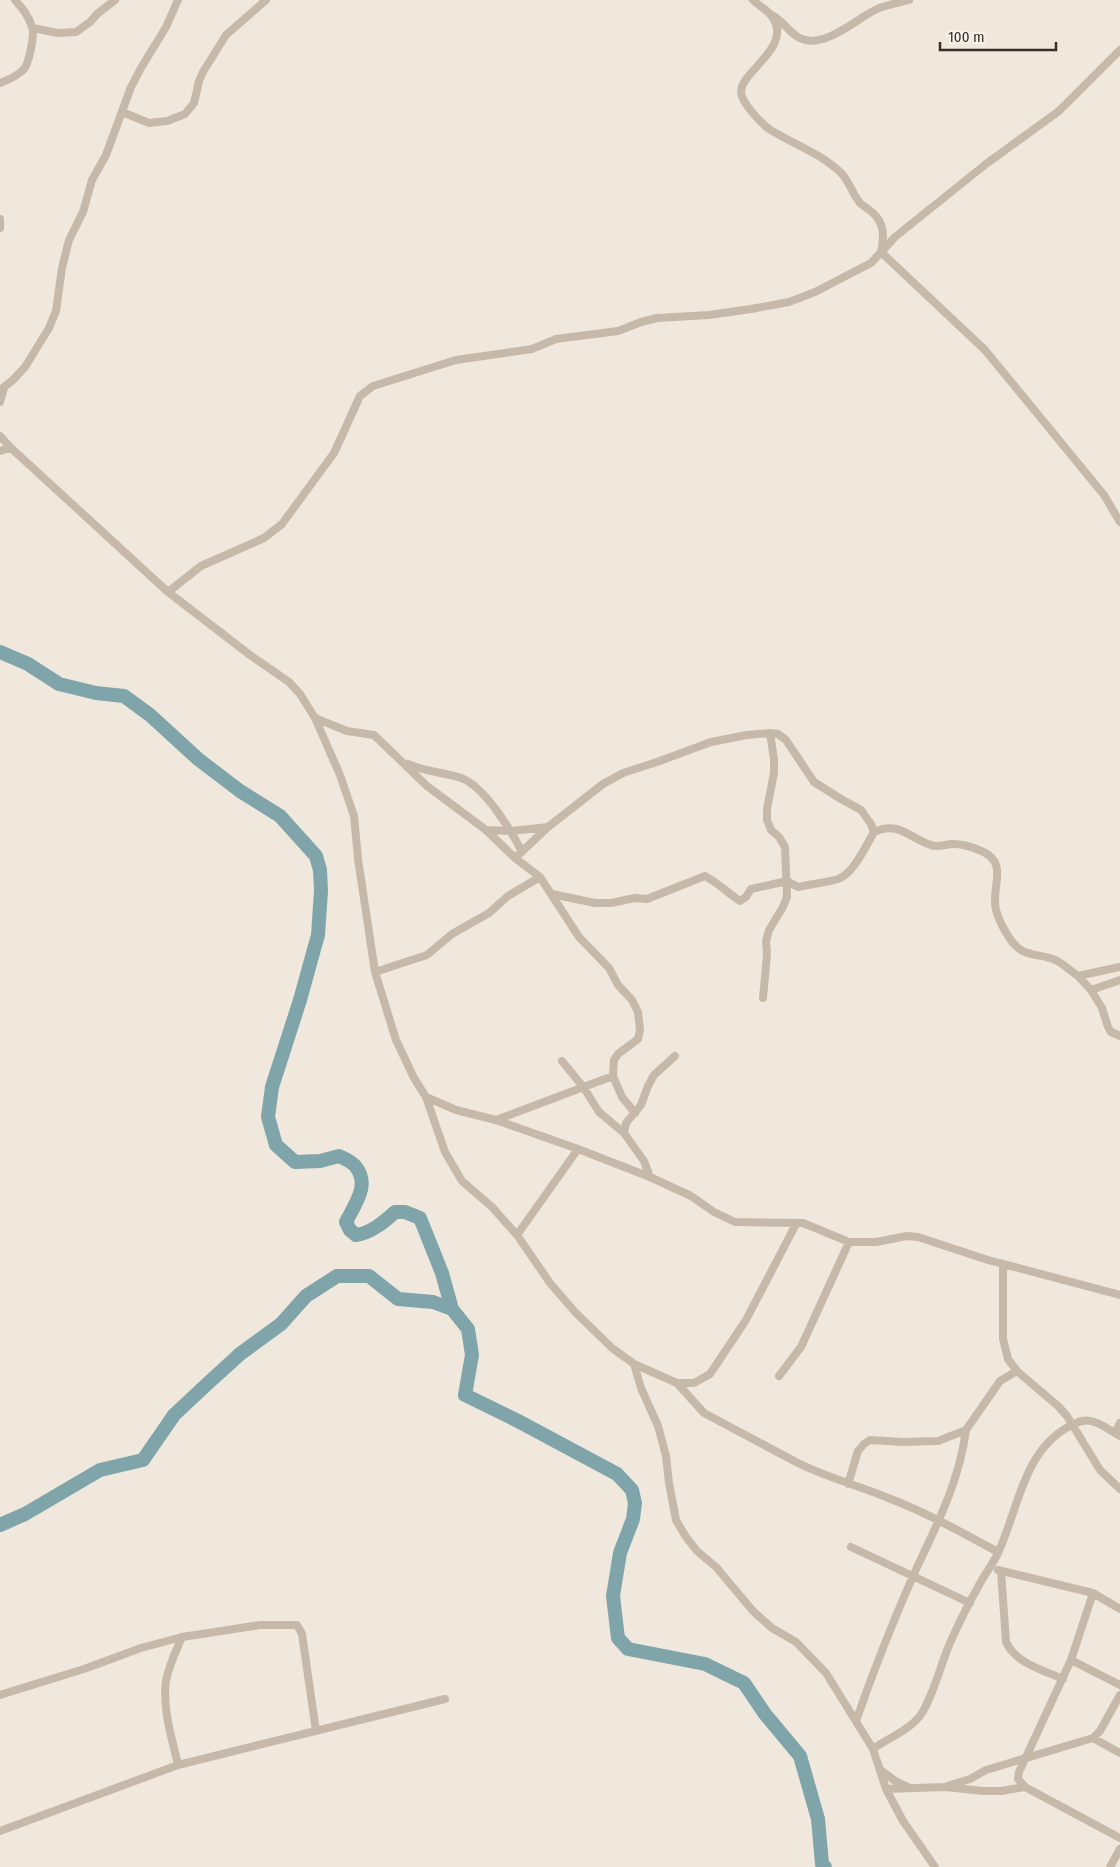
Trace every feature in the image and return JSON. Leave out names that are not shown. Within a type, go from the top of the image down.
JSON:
[{"type":"street","points":[[0,83],[26,68],[31,48],[33,28],[24,10],[15,0]]},
{"type":"street","points":[[33,28],[58,33],[76,32],[116,0]]},
{"type":"street","points":[[0,402],[2,389],[25,367],[39,347],[53,320],[69,240],[83,212],[92,180],[106,155],[131,87],[166,27],[178,0]]},
{"type":"street","points":[[122,112],[149,122],[167,121],[185,114],[194,103],[198,81],[226,35],[266,0]]},
{"type":"street","points":[[752,0],[781,20],[795,36],[815,41],[822,40],[877,9],[909,0]]},
{"type":"street","points":[[876,0],[877,9]]},
{"type":"street","points":[[770,14],[776,23],[776,39],[770,51],[743,86],[741,92],[743,98],[766,127],[831,164],[842,174],[860,202],[874,214],[882,226],[884,236],[881,252]]},
{"type":"street","points":[[168,592],[201,566],[264,538],[282,524],[334,452],[360,396],[373,386],[456,360],[532,349],[563,337],[618,331],[648,319],[708,315],[751,309],[789,302],[815,292],[866,266],[895,236],[986,164],[1059,111],[1120,50]]},
{"type":"street","points":[[0,219],[0,228]]},
{"type":"street","points":[[881,252],[985,350],[1104,495],[1120,522]]},
{"type":"street","points":[[0,436],[168,592],[250,655],[289,682],[300,694],[315,718],[340,775],[354,816],[358,859],[375,972],[396,1040],[414,1078],[426,1097],[445,1152],[462,1181],[492,1207],[517,1235],[550,1283],[575,1312],[612,1348],[634,1364],[677,1383],[694,1383],[710,1374],[746,1320],[796,1224]]},
{"type":"street","points":[[0,451],[11,448]]},
{"type":"street","points":[[315,718],[347,731],[374,735],[427,786],[486,830],[515,858],[540,877],[579,937],[609,968],[618,985],[632,1000],[638,1012],[640,1030],[638,1039],[630,1047],[618,1054],[614,1060],[613,1076],[622,1097],[635,1114]]},
{"type":"street","points":[[763,998],[767,954],[766,942],[769,930],[784,907],[787,897],[785,847],[779,837],[771,830],[767,820],[767,809],[774,773],[770,733]]},
{"type":"street","points":[[515,858],[602,784],[623,773],[711,742],[770,733],[778,734],[786,740],[814,782],[861,810],[874,832]]},
{"type":"street","points":[[403,762],[422,770],[462,778],[476,787],[511,831],[522,852]]},
{"type":"street","points":[[486,830],[511,831],[548,828]]},
{"type":"street","points":[[552,894],[594,902],[611,903],[635,898],[647,899],[705,876],[740,902],[751,889],[787,881],[798,887],[839,878],[847,874],[862,854],[874,832],[881,829],[896,829],[907,832],[932,846],[953,844],[982,851],[994,861],[998,868],[995,909],[1014,944],[1022,951],[1051,958],[1062,963],[1078,976],[1091,990],[1102,1008],[1108,1028],[1111,1032],[1120,1036]]},
{"type":"street","points":[[375,972],[427,955],[452,934],[489,912],[508,896],[540,877]]},
{"type":"street","points":[[1078,976],[1120,968]]},
{"type":"street","points":[[1091,990],[1120,980]]},
{"type":"street","points":[[624,1134],[626,1123],[641,1105],[654,1075],[675,1056]]},
{"type":"street","points":[[562,1061],[584,1088],[599,1112],[624,1134],[644,1161],[650,1177]]},
{"type":"street","points":[[496,1120],[613,1076]]},
{"type":"street","points":[[426,1097],[456,1110],[496,1120],[650,1177],[691,1196],[714,1212],[735,1222],[803,1223],[849,1242],[876,1242],[907,1236],[918,1237],[1003,1264],[1120,1295]]},
{"type":"street","points":[[517,1235],[578,1149]]},
{"type":"street","points":[[779,1376],[800,1347],[849,1242]]},
{"type":"street","points":[[1003,1264],[1004,1349],[1008,1359],[1017,1371],[1058,1406],[1073,1425],[1100,1470],[1120,1489]]},
{"type":"street","points":[[634,1364],[641,1388],[658,1426],[666,1456],[676,1520],[686,1537],[753,1611],[772,1628],[796,1642],[819,1664],[873,1749],[886,1789],[914,1839],[935,1867]]},
{"type":"street","points":[[856,1721],[887,1639],[940,1520],[957,1476],[963,1455],[966,1430],[1000,1381],[1017,1371]]},
{"type":"street","points":[[677,1383],[704,1413],[813,1471],[890,1498],[940,1520],[998,1552]]},
{"type":"street","points":[[873,1749],[908,1726],[920,1715],[931,1696],[950,1644],[977,1588],[991,1567],[998,1552],[1027,1474],[1037,1456],[1050,1440],[1073,1425],[1086,1421],[1097,1423],[1118,1435],[1120,1423]]},
{"type":"street","points":[[848,1484],[858,1452],[870,1440],[938,1441],[966,1430]]},
{"type":"street","points":[[851,1547],[970,1603]]},
{"type":"street","points":[[991,1567],[1094,1593],[1120,1609]]},
{"type":"street","points":[[1001,1571],[1006,1642],[1009,1650],[1024,1661],[1063,1679]]},
{"type":"street","points":[[1094,1593],[1071,1660],[1019,1772],[1018,1779],[1025,1787],[1120,1838]]},
{"type":"street","points":[[0,1695],[84,1669],[141,1648],[182,1637],[260,1625],[297,1625],[302,1634],[316,1731]]},
{"type":"street","points":[[178,1765],[165,1702],[168,1672],[182,1637]]},
{"type":"street","points":[[1071,1660],[1120,1685]]},
{"type":"street","points":[[945,1787],[970,1779],[986,1770],[1094,1738],[1100,1731],[1120,1695]]},
{"type":"street","points":[[0,1832],[178,1765],[445,1699]]},
{"type":"street","points":[[1094,1738],[1120,1753]]},
{"type":"street","points":[[881,1770],[894,1781],[910,1788]]},
{"type":"street","points":[[886,1789],[945,1787],[1001,1791],[1025,1787]]},
{"type":"street","points":[[1110,1867],[1120,1849]]},
{"type":"waterway","points":[[0,652],[28,664],[59,684],[96,693],[124,696],[150,715],[198,759],[240,791],[280,816],[316,856],[320,870],[321,891],[318,935],[300,1000],[272,1087],[268,1117],[276,1145],[295,1162],[320,1161],[339,1156],[355,1165],[362,1181],[360,1195],[346,1222],[350,1230],[356,1235],[372,1229],[395,1212],[405,1212],[420,1218],[442,1273],[452,1309]]},
{"type":"waterway","points":[[0,1525],[25,1514],[100,1470],[143,1460],[174,1415],[240,1354],[281,1324],[306,1296],[337,1276],[369,1276],[398,1299],[433,1302],[452,1309],[468,1329],[472,1355],[465,1395],[617,1474],[632,1490],[635,1503],[633,1519],[620,1553],[613,1596],[618,1638],[628,1649],[705,1664],[744,1683],[765,1714],[800,1756],[818,1819],[822,1864],[825,1867]]}]
